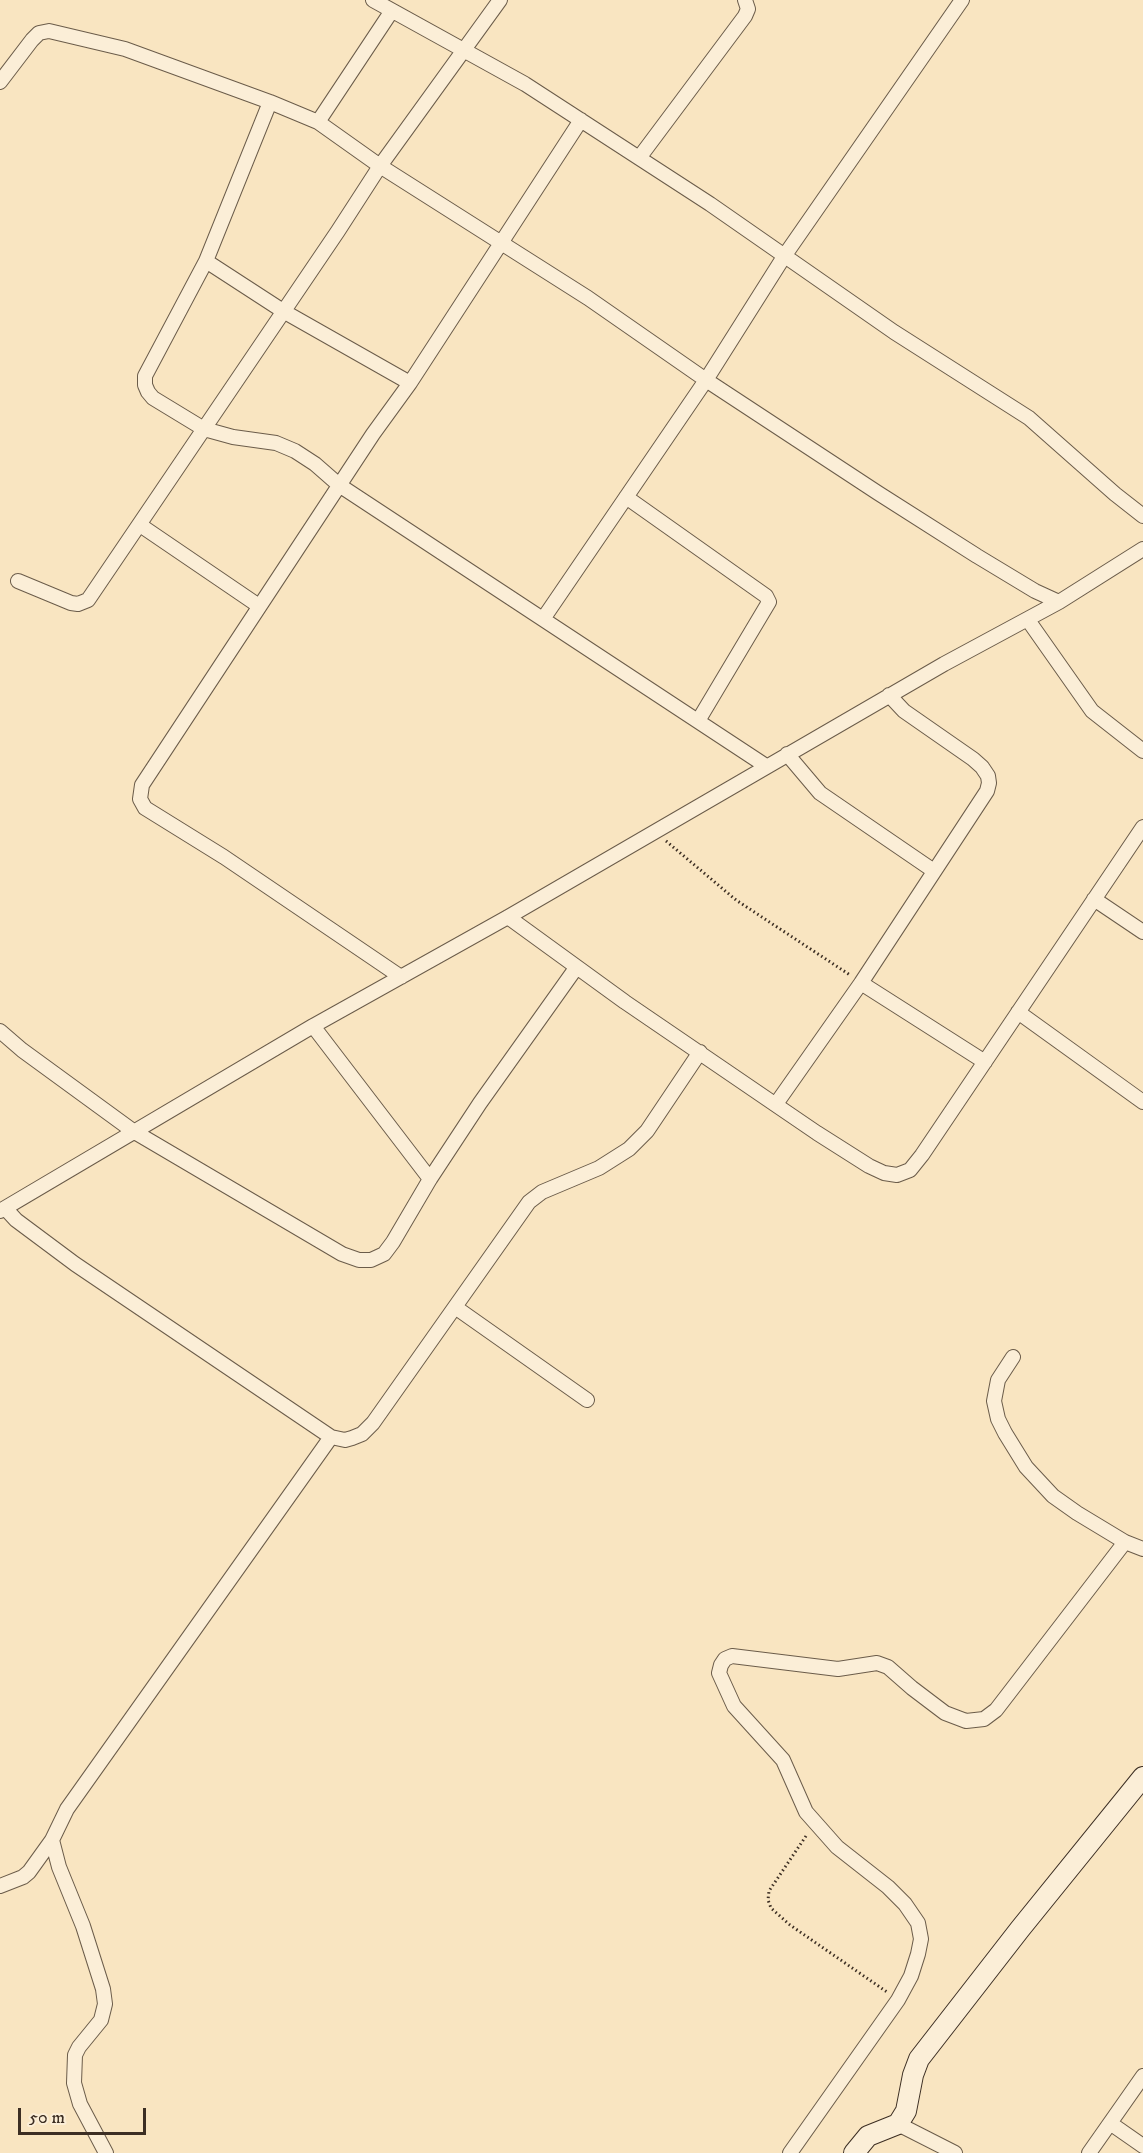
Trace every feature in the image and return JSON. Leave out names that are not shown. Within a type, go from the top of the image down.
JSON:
[{"type":"street","points":[[373,0],[525,84],[785,255],[894,332],[1029,418],[1143,516]]},
{"type":"street","points":[[18,581],[71,603],[78,604],[88,600],[380,166],[500,0]]},
{"type":"street","points":[[639,158],[745,16],[748,9],[745,0]]},
{"type":"street","points":[[543,619],[706,380],[785,255],[962,0]]},
{"type":"street","points":[[318,122],[391,12]]},
{"type":"street","points":[[0,82],[32,39],[39,33],[49,31],[125,49],[318,122],[380,166],[588,298],[706,380],[976,556],[1035,591],[1059,602]]},
{"type":"street","points":[[270,102],[206,261],[145,376],[145,385],[153,398],[204,429],[233,437],[276,443],[295,451],[315,464],[339,485],[766,766]]},
{"type":"street","points":[[401,977],[224,857],[145,808],[140,799],[142,785],[339,485],[410,383],[581,120]]},
{"type":"street","points":[[206,261],[283,311],[410,383]]},
{"type":"street","points":[[626,497],[766,596],[769,602],[699,721]]},
{"type":"street","points":[[140,525],[259,606]]},
{"type":"street","points":[[700,1052],[647,1131],[629,1149],[599,1168],[542,1192],[529,1202],[373,1423],[362,1434],[345,1440],[331,1437],[75,1264],[3,1210],[313,1026],[507,917],[888,695],[1028,620],[1143,549]]},
{"type":"street","points":[[1028,620],[1092,711],[1143,750]]},
{"type":"street","points":[[776,1104],[861,983],[987,791],[988,776],[973,759],[904,711],[888,695]]},
{"type":"street","points":[[787,754],[820,793],[934,871]]},
{"type":"street","points":[[507,917],[576,968],[869,1166],[884,1173],[897,1175],[910,1170],[922,1155],[1143,827]]},
{"type":"street","points":[[1094,899],[1143,932]]},
{"type":"street","points":[[0,1031],[22,1050],[134,1131],[342,1254],[358,1260],[371,1260],[384,1254],[480,1103],[576,968]]},
{"type":"street","points":[[861,983],[985,1062]]},
{"type":"street","points":[[1018,1012],[1143,1102]]},
{"type":"street","points":[[313,1026],[430,1179]]},
{"type":"street","points":[[455,1307],[587,1400]]},
{"type":"street","points":[[1013,1357],[998,1380],[994,1401],[998,1419],[1005,1434],[1026,1467],[1053,1496],[1077,1513],[1125,1542],[1143,1549]]},
{"type":"street","points":[[0,1886],[23,1877],[29,1872],[52,1840],[67,1809],[331,1437]]},
{"type":"street","points":[[789,2153],[898,2000],[911,1976],[921,1939],[918,1923],[905,1904],[888,1887],[837,1847],[815,1823],[800,1800],[783,1760],[734,1706],[719,1673],[721,1665],[725,1659],[732,1656],[838,1669],[878,1663],[888,1667],[945,1713],[966,1721],[984,1719],[996,1710],[1125,1542]]},
{"type":"street","points":[[854,2153],[868,2136],[898,2124],[906,2110],[913,2075],[919,2059],[1143,1777]]},
{"type":"street","points":[[52,1840],[59,1867],[83,1926],[103,1989],[104,2013],[79,2047],[73,2066],[74,2083],[80,2104],[106,2153]]},
{"type":"street","points":[[1089,2153],[1143,2076]]},
{"type":"street","points":[[1110,2123],[1143,2146]]},
{"type":"street","points":[[898,2124],[955,2153]]},
{"type":"path","points":[[655,831],[705,876],[736,900],[861,983]]},
{"type":"path","points":[[815,1823],[769,1891],[768,1900],[771,1908],[790,1925],[898,2000]]}]
